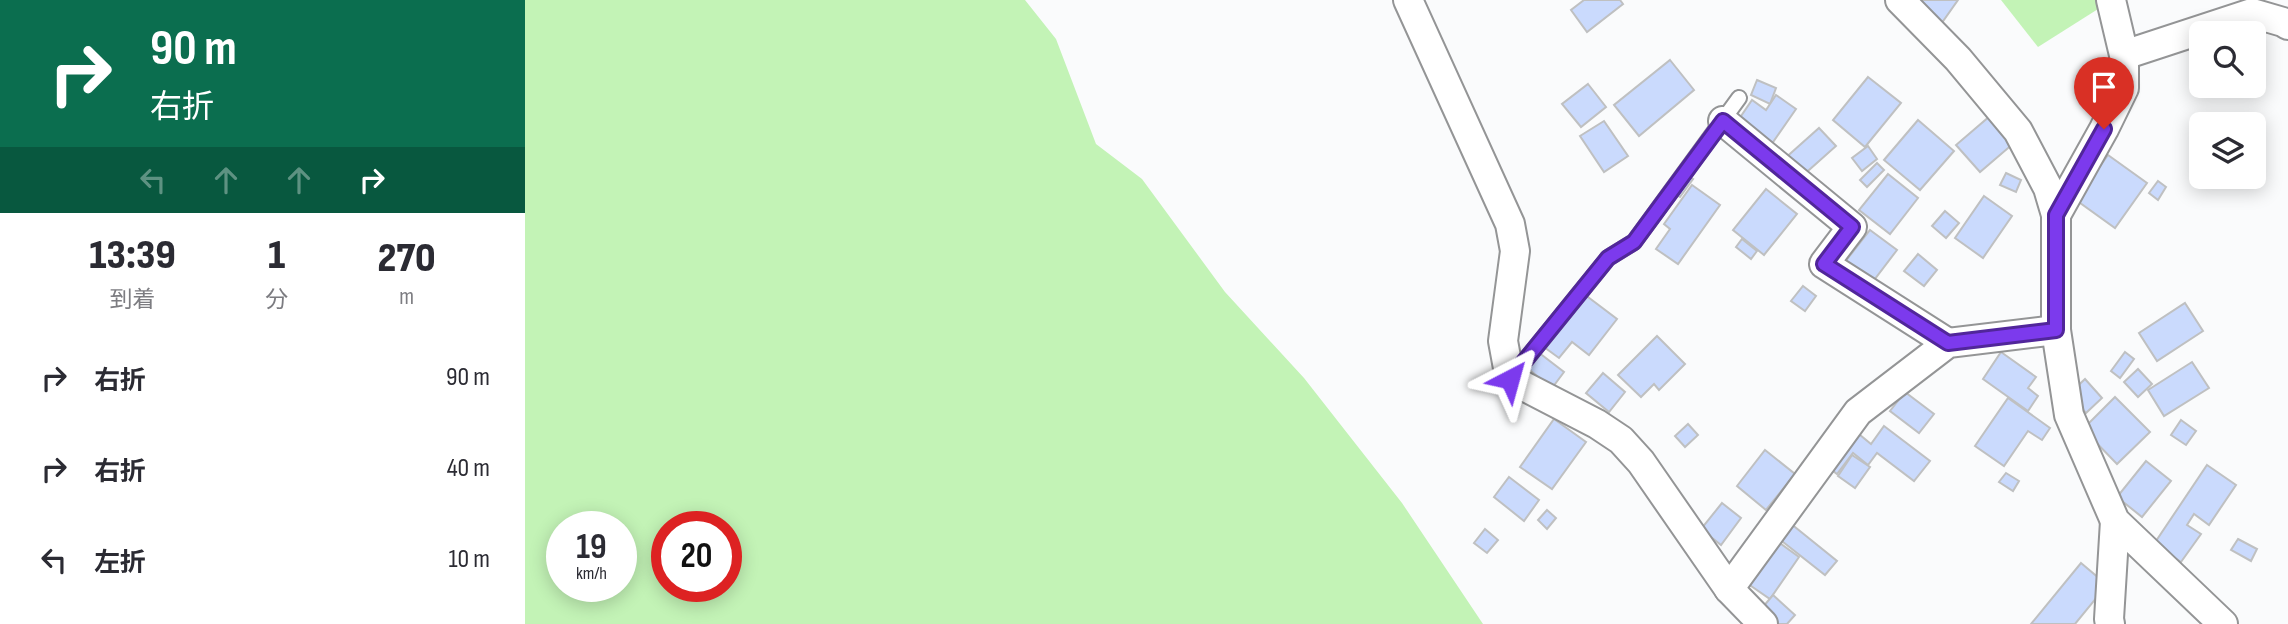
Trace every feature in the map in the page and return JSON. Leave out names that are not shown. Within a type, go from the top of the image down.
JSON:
[{"type":"street","points":[[1408,0],[1510,224],[1515,251],[1503,341],[1510,379],[1597,424],[1621,440],[1640,462],[1729,589],[1763,624]]},
{"type":"street","points":[[1900,0],[1958,59],[2018,131],[2048,187],[2056,215],[2056,330],[2069,415],[2115,521],[2223,624]]},
{"type":"street","points":[[2056,215],[2124,88],[2124,55],[2111,0]]},
{"type":"street","points":[[2124,55],[2252,13],[2288,25]]},
{"type":"street","points":[[1723,121],[1852,227],[1824,264],[1948,343]]},
{"type":"street","points":[[1729,589],[1858,412],[1948,343],[2056,330]]},
{"type":"street","points":[[2110,624],[2115,521]]},
{"type":"lane","points":[[1510,379],[1608,258],[1634,242],[1739,98]]},
{"type":"green space","points":[[525,0],[1025,0],[1056,39],[1096,144],[1142,179],[1225,292],[1304,378],[1402,503],[1483,624],[525,624]]},
{"type":"green space","points":[[2001,0],[2104,0],[2106,4],[2038,47]]},
{"type":"building","points":[[1584,0],[1620,0],[1623,4],[1587,32],[1571,10]]},
{"type":"building","points":[[1923,0],[1958,0],[1941,24],[1918,7]]},
{"type":"building","points":[[1670,60],[1694,90],[1639,136],[1614,105]]},
{"type":"building","points":[[1868,77],[1901,103],[1865,147],[1833,120]]},
{"type":"building","points":[[1757,80],[1776,88],[1770,104],[1751,95]]},
{"type":"building","points":[[1588,84],[1606,107],[1581,127],[1562,104]]},
{"type":"building","points":[[1776,95],[1796,109],[1771,145],[1737,122],[1752,100],[1766,110]]},
{"type":"building","points":[[1990,116],[2014,143],[1980,172],[1956,145]]},
{"type":"building","points":[[1918,120],[1954,151],[1920,190],[1884,160]]},
{"type":"building","points":[[1604,121],[1628,156],[1604,172],[1580,136]]},
{"type":"building","points":[[1819,128],[1836,146],[1800,178],[1783,160]]},
{"type":"building","points":[[1868,146],[1877,159],[1862,171],[1852,158]]},
{"type":"building","points":[[2108,155],[2147,183],[2115,228],[2076,200]]},
{"type":"building","points":[[1877,163],[1884,170],[1867,187],[1860,180]]},
{"type":"building","points":[[2006,173],[2021,180],[2016,192],[2000,185]]},
{"type":"building","points":[[1888,174],[1918,198],[1890,234],[1859,210]]},
{"type":"building","points":[[1688,176],[1693,179],[1680,197],[1675,194]]},
{"type":"building","points":[[2158,181],[2166,187],[2158,200],[2149,193]]},
{"type":"building","points":[[1692,185],[1720,205],[1678,264],[1656,249],[1670,229],[1664,224]]},
{"type":"building","points":[[1766,189],[1797,214],[1764,255],[1733,230]]},
{"type":"building","points":[[1984,196],[2012,216],[1983,258],[1955,238]]},
{"type":"building","points":[[1945,211],[1959,223],[1946,238],[1932,226]]},
{"type":"building","points":[[1870,230],[1897,250],[1868,288],[1841,267]]},
{"type":"building","points":[[1742,239],[1757,251],[1751,259],[1736,247]]},
{"type":"building","points":[[1918,254],[1937,270],[1924,286],[1904,271]]},
{"type":"building","points":[[1803,286],[1816,296],[1805,311],[1791,301]]},
{"type":"building","points":[[1584,294],[1617,319],[1589,355],[1572,342],[1559,358],[1544,347]]},
{"type":"building","points":[[2185,303],[2203,331],[2157,361],[2139,333]]},
{"type":"building","points":[[1657,336],[1685,364],[1659,390],[1654,384],[1641,397],[1618,375]]},
{"type":"building","points":[[1538,352],[1564,372],[1552,388],[1526,367]]},
{"type":"building","points":[[2001,352],[2036,377],[2028,388],[2038,396],[2028,411],[1983,379]]},
{"type":"building","points":[[2125,352],[2134,359],[2120,378],[2111,371]]},
{"type":"building","points":[[2192,362],[2209,388],[2164,416],[2148,390]]},
{"type":"building","points":[[2138,369],[2152,384],[2138,397],[2124,382]]},
{"type":"building","points":[[1603,373],[1625,392],[1609,412],[1586,393]]},
{"type":"building","points":[[2085,379],[2102,398],[2086,413],[2069,394]]},
{"type":"building","points":[[1905,392],[1934,414],[1919,433],[1890,411]]},
{"type":"building","points":[[2115,397],[2150,432],[2117,464],[2083,429]]},
{"type":"building","points":[[2008,398],[2050,428],[2042,440],[2028,431],[2004,466],[1975,446]]},
{"type":"building","points":[[1554,419],[1586,442],[1552,489],[1520,467]]},
{"type":"building","points":[[2181,420],[2196,431],[2186,445],[2171,435]]},
{"type":"building","points":[[1688,424],[1698,435],[1685,447],[1675,436]]},
{"type":"building","points":[[1884,426],[1930,461],[1914,481],[1877,453],[1868,465],[1853,453],[1837,474],[1827,466],[1854,430],[1871,444]]},
{"type":"building","points":[[1765,450],[1795,474],[1766,510],[1737,486]]},
{"type":"building","points":[[1852,455],[1870,467],[1855,488],[1838,476]]},
{"type":"building","points":[[2146,461],[2171,481],[2142,517],[2117,497]]},
{"type":"building","points":[[2207,465],[2236,485],[2209,525],[2194,514],[2187,525],[2201,534],[2181,562],[2154,544]]},
{"type":"building","points":[[2006,473],[2019,481],[2013,491],[1999,482]]},
{"type":"building","points":[[1509,477],[1539,500],[1524,521],[1494,497]]},
{"type":"building","points":[[1722,503],[1741,518],[1721,545],[1701,529]]},
{"type":"building","points":[[1547,510],[1556,518],[1547,529],[1538,520]]},
{"type":"building","points":[[1790,523],[1837,561],[1825,575],[1778,538]]},
{"type":"building","points":[[1485,529],[1498,540],[1487,553],[1474,543]]},
{"type":"building","points":[[1770,536],[1799,557],[1770,599],[1741,579]]},
{"type":"building","points":[[2238,539],[2257,549],[2251,561],[2231,550]]},
{"type":"building","points":[[2081,563],[2107,585],[2075,624],[2031,624]]},
{"type":"building","points":[[1773,595],[1795,615],[1787,624],[1768,624],[1757,614]]},
{"type":"route","points":[[1510,379],[1608,258],[1634,242],[1723,121],[1852,227],[1824,264],[1948,343],[2056,330],[2056,215],[2104,129]]}]
